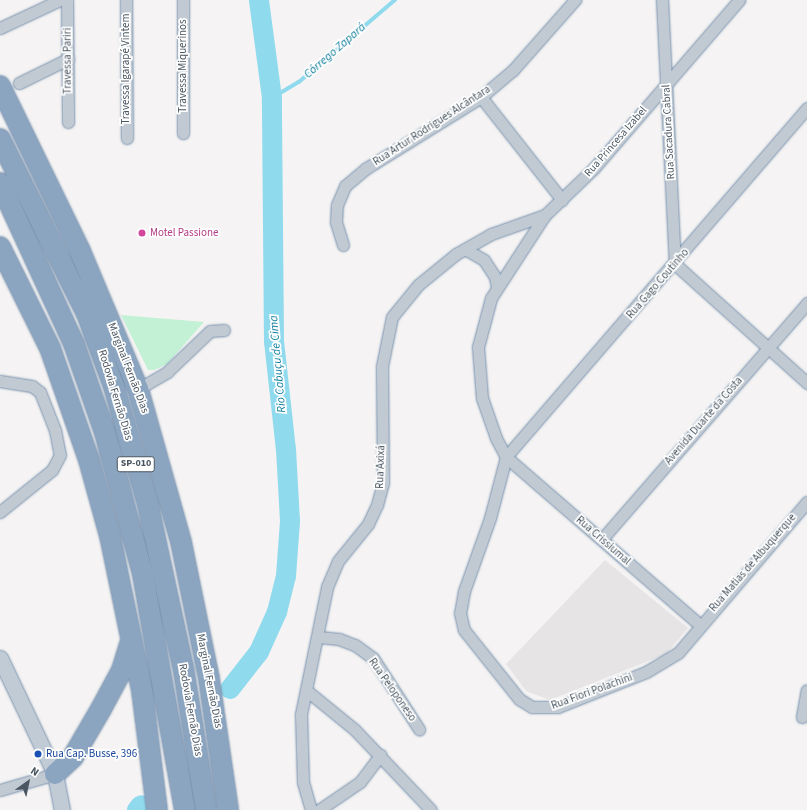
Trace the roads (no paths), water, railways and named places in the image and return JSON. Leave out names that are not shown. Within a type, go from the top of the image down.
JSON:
[{"type":"highway","name":"Marginal Fernão Dias","points":[[10,84],[138,389],[181,542],[209,679],[228,810]]},
{"type":"highway","name":"Rodovia Fernão Dias","points":[[0,139],[87,314],[114,387],[151,520],[184,672],[206,810]]},
{"type":"highway","name":"Rodovia Fernão Dias","points":[[0,183],[74,344],[105,433],[143,575],[184,810]]},
{"type":"highway","points":[[0,247],[50,348],[89,460],[110,536],[148,726],[157,810]]},
{"type":"highway","points":[[55,774],[72,756],[101,709],[122,670],[131,641]]},
{"type":"street","points":[[0,28],[60,0]]},
{"type":"street","name":"Travessa Pariri","points":[[67,0],[68,122]]},
{"type":"street","name":"Travessa Igarapé Vintem","points":[[126,0],[127,138]]},
{"type":"street","name":"Travessa Miquerinos","points":[[182,0],[183,133]]},
{"type":"street","name":"Rua Artur Rodrigues Alcântara","points":[[343,245],[336,222],[337,205],[345,186],[365,169],[481,97],[518,65],[575,0]]},
{"type":"street","name":"Rua Sacadura Cabral","points":[[662,0],[675,264]]},
{"type":"street","name":"Rua Princesa Izabel","points":[[506,457],[488,418],[478,368],[480,332],[497,287],[545,215],[562,200],[739,0]]},
{"type":"street","points":[[10,84],[68,59]]},
{"type":"street","points":[[481,97],[562,200]]},
{"type":"street","name":"Rua Gago Coutinho","points":[[506,457],[675,264],[807,108]]},
{"type":"street","name":"Rua Axixá","points":[[311,810],[303,782],[300,740],[306,690],[319,637],[324,602],[333,572],[348,546],[368,524],[377,505],[382,483],[382,366],[392,317],[418,285],[440,265],[465,249],[525,220],[545,215]]},
{"type":"street","points":[[465,249],[484,260],[493,273],[497,287]]},
{"type":"street","points":[[675,264],[807,383]]},
{"type":"street","name":"Avenida Duarte da Costa","points":[[602,539],[807,303]]},
{"type":"street","points":[[138,389],[167,372],[210,331],[224,330]]},
{"type":"street","points":[[0,382],[36,388],[45,401],[59,447],[58,463],[0,512]]},
{"type":"street","name":"Rua Crissiumal","points":[[506,457],[700,625]]},
{"type":"street","name":"Rua Fiori Polachini","points":[[506,457],[490,518],[464,591],[460,613],[464,630],[479,653],[519,699],[532,707],[558,707],[646,672],[678,653],[700,625]]},
{"type":"street","name":"Rua Matias de Albuquerque","points":[[700,625],[807,502]]},
{"type":"street","name":"Rua Peloponeso","points":[[319,637],[339,639],[355,645],[373,658],[420,729]]},
{"type":"street","points":[[0,658],[55,774],[62,810]]},
{"type":"street","points":[[306,690],[380,755],[431,810]]},
{"type":"street","points":[[802,717],[807,690]]},
{"type":"street","points":[[319,810],[360,782],[380,755]]},
{"type":"street","points":[[0,790],[55,774]]},
{"type":"waterway","name":"Rio Cabuçu de Cima","points":[[230,689],[259,652],[277,612],[286,576],[290,521],[286,450],[274,342],[272,98],[259,0]]},
{"type":"waterway","name":"Córrego Zapará","points":[[272,98],[299,82],[395,0]]},
{"type":"waterway","name":"Rio Cabuçu de Cima","points":[[137,810],[141,805]]},
{"type":"place","name":"Motel Passione","points":[[142,233]]},
{"type":"place","name":"Rua Cap. Busse, 396","points":[[38,754]]}]
